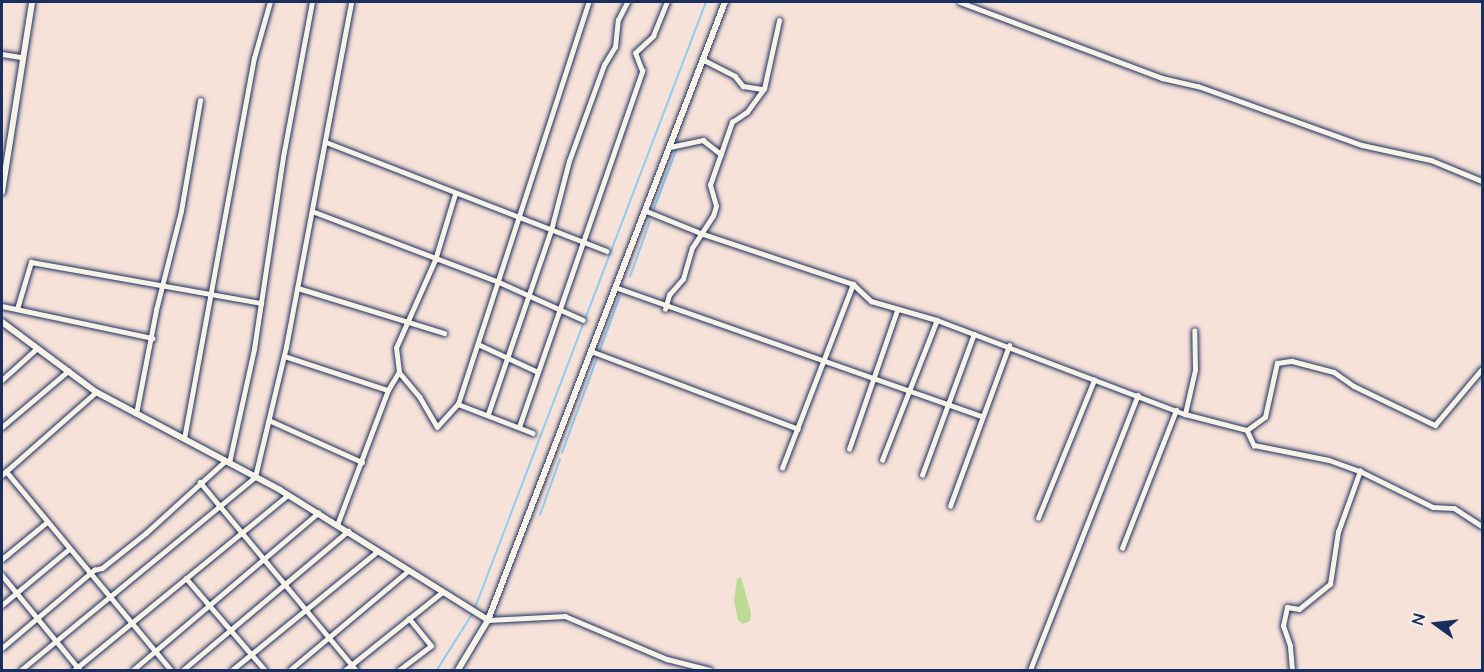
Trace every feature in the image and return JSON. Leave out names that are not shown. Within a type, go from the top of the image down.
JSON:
[{"type":"street","points":[[2,192],[32,2]]},
{"type":"street","points":[[184,439],[254,58],[270,2]]},
{"type":"street","points":[[2,648],[89,573],[102,568],[146,533],[200,482],[227,462],[261,303],[312,2]]},
{"type":"street","points":[[21,670],[111,599],[255,477],[271,421],[298,288],[351,2]]},
{"type":"street","points":[[455,194],[435,260],[410,321],[396,348],[399,372],[420,397],[437,427],[458,404],[589,2]]},
{"type":"street","points":[[488,414],[551,230],[569,161],[604,65],[615,47],[618,20],[627,2]]},
{"type":"street","points":[[519,427],[536,371],[584,242],[642,71],[635,53],[653,36],[667,2]]},
{"type":"street","points":[[458,670],[488,620],[725,2]]},
{"type":"street","points":[[960,2],[1156,76],[1198,86],[1362,145],[1431,160],[1482,180]]},
{"type":"street","points":[[666,306],[675,284],[683,279],[692,248],[703,234],[716,206],[709,193],[732,122],[747,112],[764,89],[779,21]]},
{"type":"street","points":[[2,54],[22,57]]},
{"type":"street","points":[[702,59],[735,76],[743,86],[764,89]]},
{"type":"street","points":[[136,414],[153,338],[156,310],[165,286],[200,101]]},
{"type":"street","points":[[670,147],[703,140],[721,154]]},
{"type":"street","points":[[326,142],[455,194],[607,251]]},
{"type":"street","points":[[644,210],[703,234],[853,284],[871,301],[937,320],[1185,414],[1247,430]]},
{"type":"street","points":[[312,211],[435,260],[499,282],[583,320]]},
{"type":"street","points":[[17,309],[31,262],[261,303]]},
{"type":"street","points":[[782,468],[826,359],[853,284]]},
{"type":"street","points":[[615,287],[826,359],[908,392],[982,416]]},
{"type":"street","points":[[298,288],[444,333]]},
{"type":"street","points":[[2,306],[153,338]]},
{"type":"street","points":[[849,449],[897,310]]},
{"type":"street","points":[[882,460],[937,320]]},
{"type":"street","points":[[2,322],[35,350],[96,392],[288,495],[348,531],[441,593],[488,620],[565,616],[667,659],[710,670]]},
{"type":"street","points":[[1185,414],[1196,364],[1194,331]]},
{"type":"street","points":[[922,475],[974,334]]},
{"type":"street","points":[[478,344],[536,371]]},
{"type":"street","points":[[950,506],[1009,346]]},
{"type":"street","points":[[2,380],[35,350]]},
{"type":"street","points":[[591,351],[798,429]]},
{"type":"street","points":[[284,356],[388,390]]},
{"type":"street","points":[[1247,430],[1264,417],[1277,363],[1292,361],[1334,372],[1354,386],[1435,425],[1482,369]]},
{"type":"street","points":[[2,427],[68,371]]},
{"type":"street","points":[[337,525],[388,390],[399,372]]},
{"type":"street","points":[[1038,518],[1094,380]]},
{"type":"street","points":[[96,392],[4,473],[171,670]]},
{"type":"street","points":[[1030,670],[1138,395]]},
{"type":"street","points":[[458,404],[533,433]]},
{"type":"street","points":[[1122,548],[1176,410]]},
{"type":"street","points":[[271,421],[362,462]]},
{"type":"street","points":[[1247,430],[1254,445],[1329,460],[1360,471],[1433,507],[1454,508],[1482,526]]},
{"type":"street","points":[[1292,670],[1290,646],[1283,626],[1287,607],[1299,609],[1330,584],[1338,532],[1360,471]]},
{"type":"street","points":[[200,482],[356,670]]},
{"type":"street","points":[[2,576],[38,617],[78,669],[288,495]]},
{"type":"street","points":[[133,670],[318,513]]},
{"type":"street","points":[[2,560],[47,522]]},
{"type":"street","points":[[183,670],[348,531]]},
{"type":"street","points":[[2,605],[69,549]]},
{"type":"street","points":[[232,670],[253,657],[378,551]]},
{"type":"street","points":[[290,670],[408,571]]},
{"type":"street","points":[[186,578],[265,670]]},
{"type":"street","points":[[345,670],[441,593]]},
{"type":"street","points":[[399,670],[431,646],[409,619]]},
{"type":"green space","points":[[741,577],[751,613],[750,621],[743,624],[738,620],[734,601],[737,579]]},
{"type":"waterway","points":[[475,608],[706,2]]},
{"type":"waterway","points":[[654,209],[676,151]]},
{"type":"waterway","points":[[630,277],[650,221]]},
{"type":"waterway","points":[[562,453],[620,296]]},
{"type":"waterway","points":[[540,515],[560,459]]},
{"type":"waterway","points":[[437,670],[473,613]]}]
